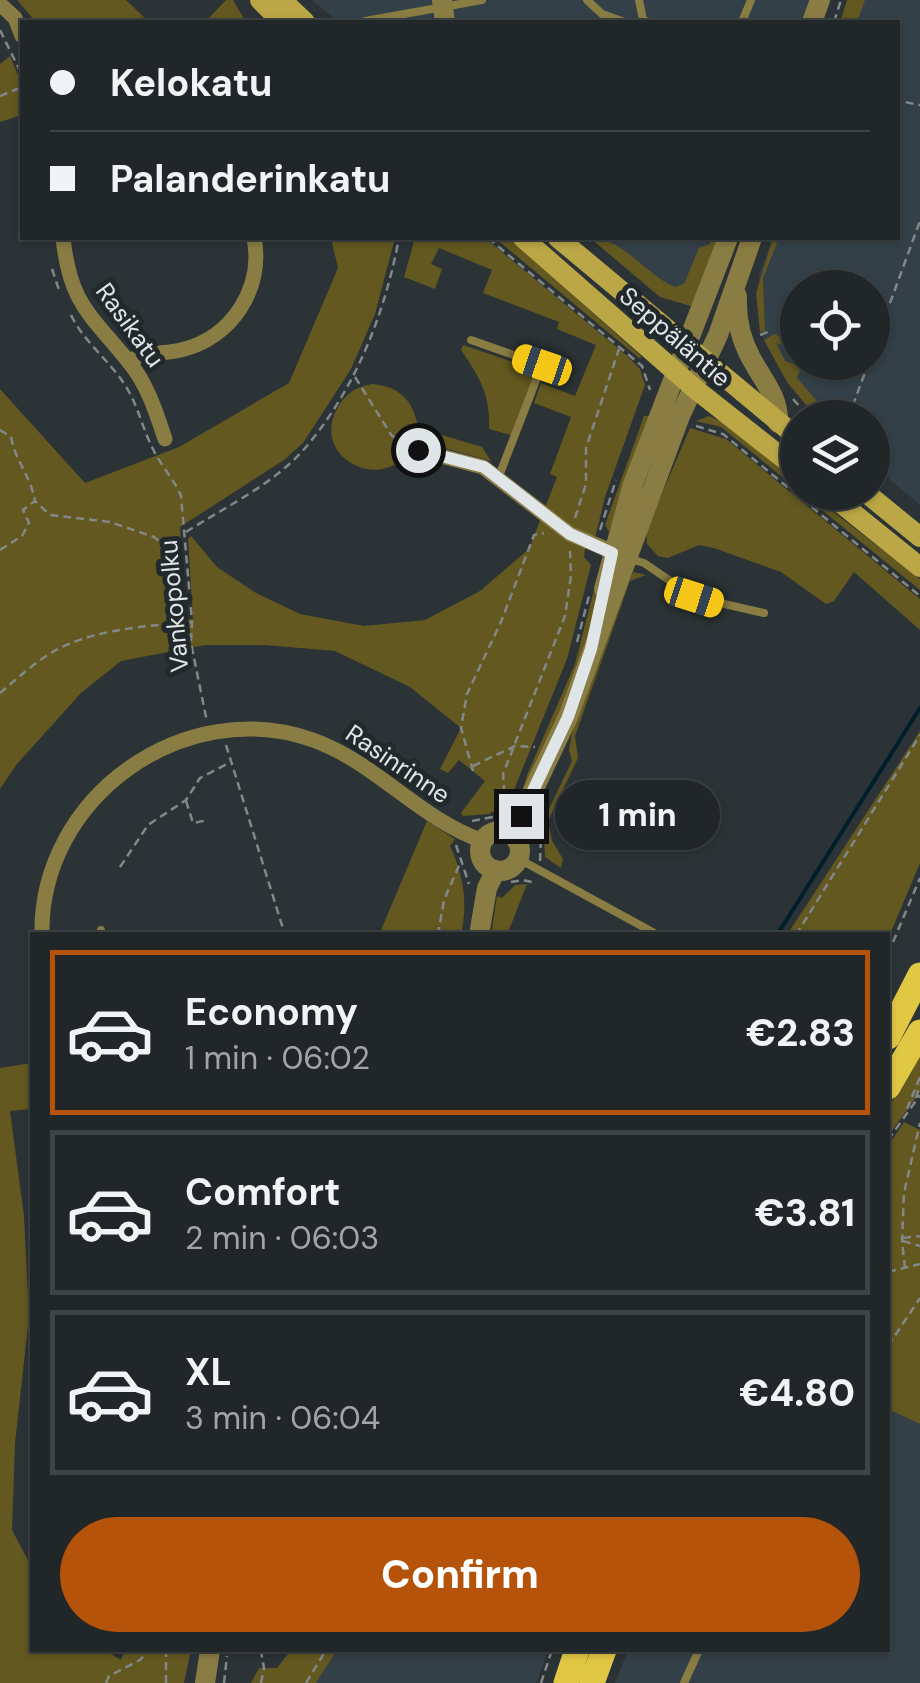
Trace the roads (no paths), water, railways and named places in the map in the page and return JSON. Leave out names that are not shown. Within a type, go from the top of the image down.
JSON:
[{"type":"main road","points":[[260,0],[280,20]]},
{"type":"main road","points":[[282,0],[303,20]]},
{"type":"main road","name":"Seppäläntie","points":[[524,240],[694,388],[780,456]]},
{"type":"main road","name":"Seppäläntie","points":[[560,240],[778,423]]},
{"type":"main road","points":[[849,510],[920,567]]},
{"type":"main road","points":[[887,510],[920,537]]},
{"type":"main road","points":[[890,1033],[920,975]]},
{"type":"main road","points":[[890,1084],[920,1032]]},
{"type":"main road","points":[[566,1683],[577,1652]]},
{"type":"main road","points":[[592,1683],[603,1652]]},
{"type":"street","points":[[0,4],[15,18],[20,31]]},
{"type":"street","name":"Rasikatu","points":[[63,240],[75,295],[90,319],[128,361],[153,404],[158,442]]},
{"type":"street","points":[[128,361],[200,344],[224,329],[242,308],[253,284],[254,240]]},
{"type":"street","points":[[510,833],[568,717],[611,552],[663,402],[727,240]]},
{"type":"street","points":[[611,552],[706,364],[751,240]]},
{"type":"street","name":"Seppäläntie","points":[[738,281],[736,320],[748,354],[779,404],[778,423]]},
{"type":"street","points":[[418,450],[484,467],[570,534],[611,552]]},
{"type":"street","name":"Rasinrinne","points":[[42,932],[46,894],[57,858],[91,802],[119,774],[153,752],[210,734],[270,730],[317,741],[364,765],[434,819],[483,841]]},
{"type":"street","points":[[479,932],[483,841],[492,833],[510,833],[528,863],[484,882]]},
{"type":"street","points":[[205,1683],[210,1652]]},
{"type":"lane","points":[[378,20],[482,0]]},
{"type":"lane","points":[[587,0],[602,14],[619,20]]},
{"type":"lane","points":[[470,340],[542,365],[499,476]]},
{"type":"lane","points":[[611,552],[644,563],[694,597],[764,613]]},
{"type":"lane","points":[[528,863],[653,932]]},
{"type":"lane","points":[[684,1683],[698,1652]]},
{"type":"waterway","points":[[779,932],[920,708]]}]
